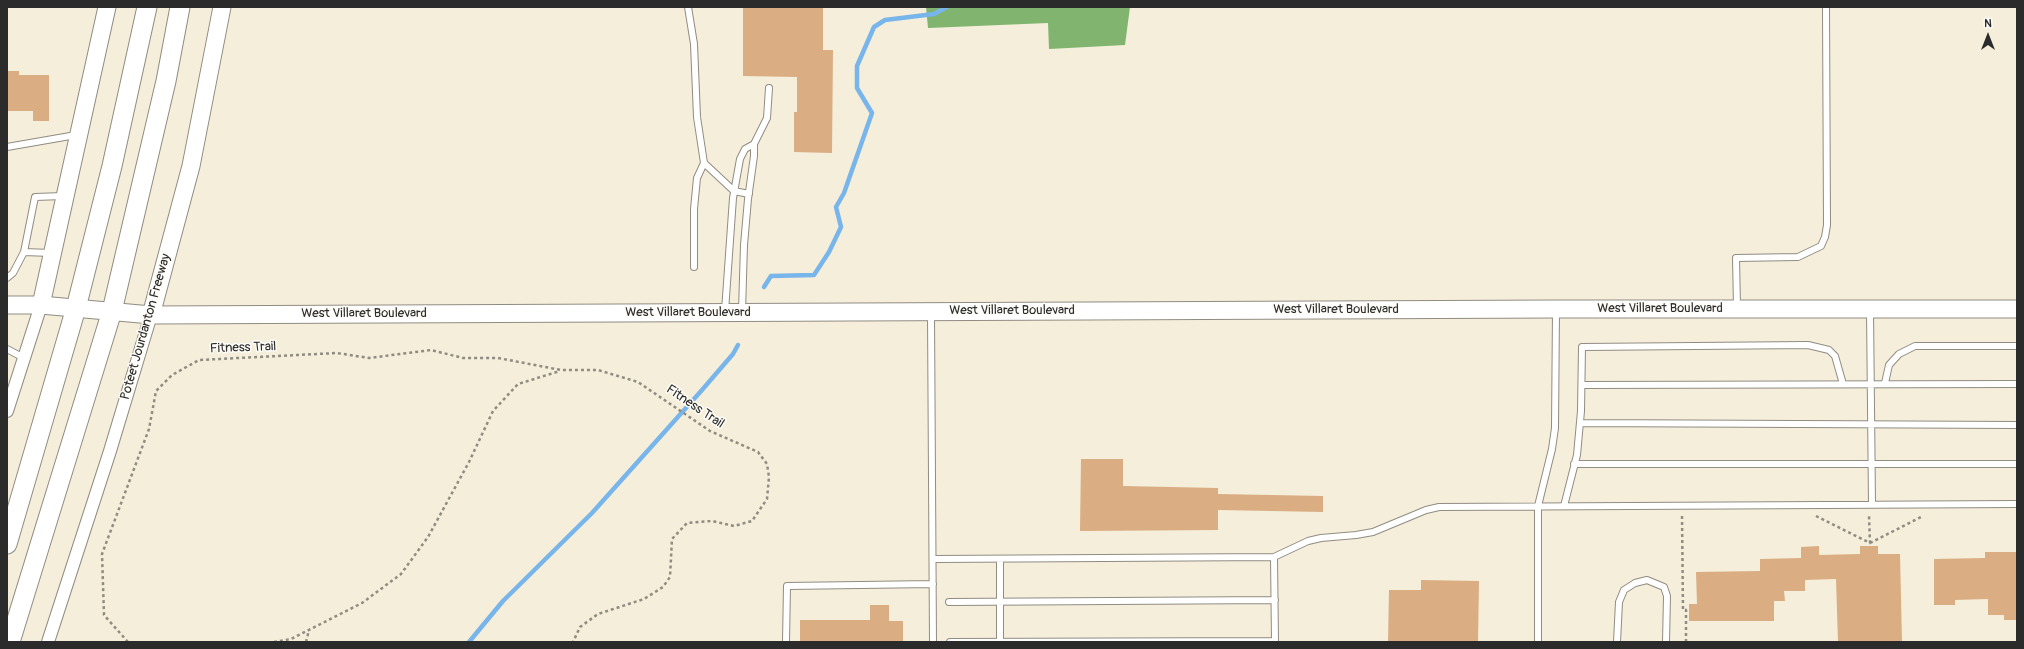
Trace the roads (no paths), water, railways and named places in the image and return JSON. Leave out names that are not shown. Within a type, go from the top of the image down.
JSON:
[{"type":"main road","points":[[7,544],[76,308],[112,166],[146,7]]},
{"type":"main road","points":[[10,642],[112,311],[166,81],[180,7]]},
{"type":"street","points":[[7,411],[41,305],[107,7]]},
{"type":"street","name":"Poteet Jourdanton Freeway","points":[[48,642],[110,450],[151,315],[191,166],[222,7]]},
{"type":"street","name":"West Villaret Boulevard","points":[[7,305],[41,305],[151,315],[931,311],[1870,308],[2017,309]]},
{"type":"lane","points":[[688,7],[694,44],[697,117],[704,163],[697,178],[694,209],[694,267]]},
{"type":"lane","points":[[1737,309],[1736,258],[1798,257],[1820,246],[1825,237],[1827,225],[1826,7]]},
{"type":"lane","points":[[742,312],[749,194],[754,144],[767,118],[769,88]]},
{"type":"lane","points":[[7,146],[79,134]]},
{"type":"lane","points":[[724,312],[734,191],[740,159],[745,149],[754,144]]},
{"type":"lane","points":[[704,163],[734,191],[749,194]]},
{"type":"lane","points":[[7,278],[13,273],[24,252],[35,197],[65,196]]},
{"type":"lane","points":[[24,252],[52,253]]},
{"type":"lane","points":[[1870,308],[1872,504]]},
{"type":"lane","points":[[1538,642],[1538,506],[1552,449],[1555,428],[1556,309]]},
{"type":"lane","points":[[931,311],[933,642]]},
{"type":"lane","points":[[1564,506],[1574,464],[1580,423],[1582,347],[1808,345],[1829,350],[1835,356],[1843,384]]},
{"type":"lane","points":[[1885,383],[1889,365],[1899,354],[1915,346],[2017,346]]},
{"type":"lane","points":[[7,349],[24,358]]},
{"type":"lane","points":[[1582,385],[1885,383],[2017,384]]},
{"type":"lane","points":[[1580,423],[2017,425]]},
{"type":"lane","points":[[1574,464],[2017,464]]},
{"type":"lane","points":[[933,559],[1274,557],[1308,541],[1373,532],[1426,510],[1439,507],[2017,504]]},
{"type":"lane","points":[[950,642],[1275,642],[1274,557]]},
{"type":"lane","points":[[1000,559],[1000,642]]},
{"type":"lane","points":[[1617,642],[1619,602],[1624,590],[1635,582],[1647,580],[1664,587],[1667,596],[1666,642]]},
{"type":"lane","points":[[786,642],[787,586],[933,584]]},
{"type":"lane","points":[[949,602],[1275,600]]},
{"type":"waterway","points":[[764,287],[771,276],[814,275],[829,252],[841,227],[836,207],[844,193],[872,113],[857,88],[857,66],[874,27],[885,20],[934,14],[947,7]]},
{"type":"waterway","points":[[469,642],[503,601],[592,513],[702,390],[733,354],[738,345]]}]
